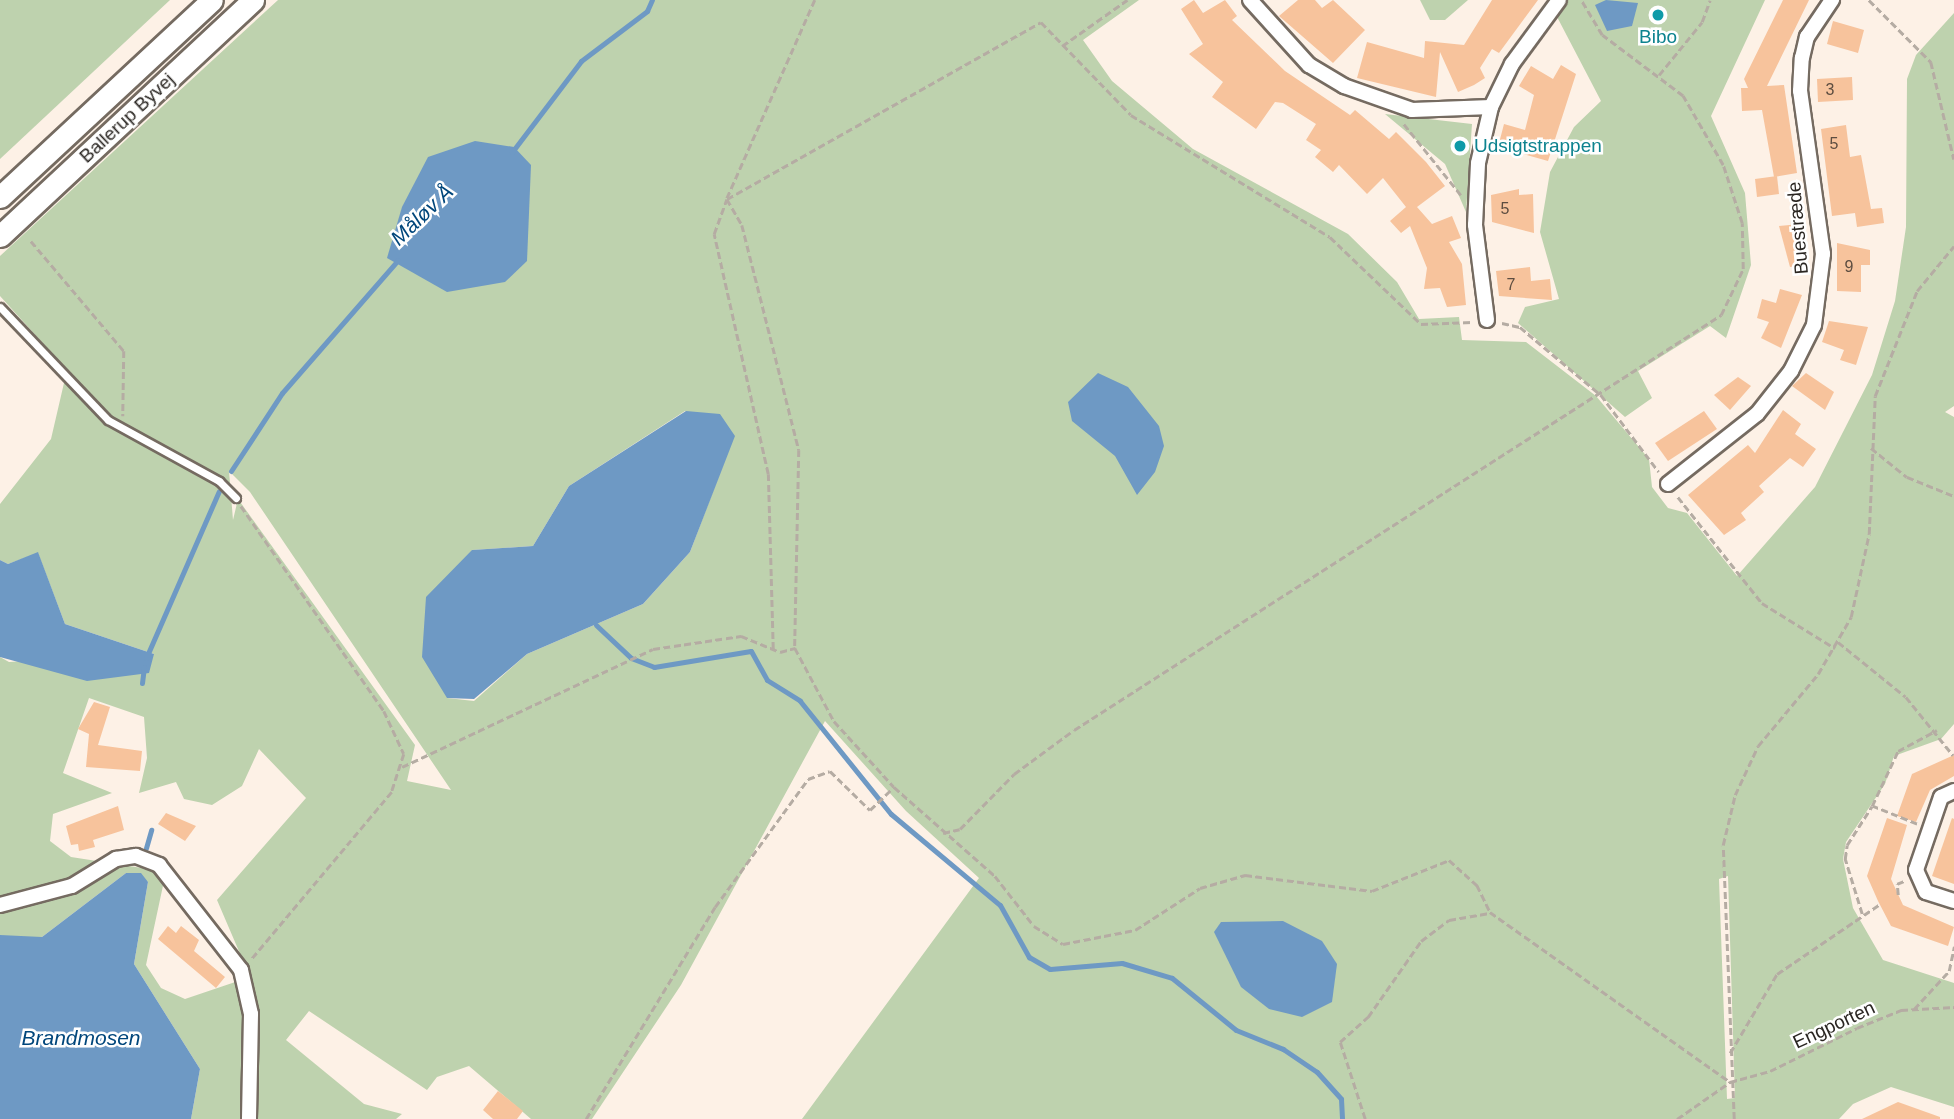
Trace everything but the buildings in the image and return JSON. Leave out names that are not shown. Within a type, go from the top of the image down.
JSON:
[{"type":"main road","name":"Ballerup Byvej","points":[[0,197],[212,0]]},
{"type":"main road","name":"Ballerup Byvej","points":[[0,236],[253,0]]},
{"type":"street","points":[[1250,0],[1308,65],[1378,101],[1443,112],[1491,107]]},
{"type":"street","points":[[1487,320],[1475,225],[1478,163],[1491,107],[1512,64],[1559,0]]},
{"type":"street","name":"Buestræde","points":[[1668,484],[1757,414],[1791,371],[1814,326],[1823,281],[1822,235],[1801,69],[1808,37],[1832,0]]},
{"type":"street","points":[[1954,791],[1941,797],[1916,870],[1926,892],[1954,901]]},
{"type":"street","points":[[0,905],[61,890],[116,859],[136,856],[159,865],[241,970],[251,1014],[249,1119]]},
{"type":"lane","points":[[0,307],[120,427],[219,481],[236,498]]},
{"type":"path","points":[[774,649],[768,474],[715,234],[727,199],[815,0]]},
{"type":"path","points":[[1062,46],[1127,0]]},
{"type":"path","points":[[943,833],[960,829],[1014,774],[1074,730],[1601,395],[1721,315],[1743,269],[1742,223],[1723,165],[1683,96],[1660,75],[1602,35],[1580,0]]},
{"type":"path","points":[[1660,75],[1702,22],[1710,0]]},
{"type":"path","points":[[1869,0],[1931,62],[1954,159]]},
{"type":"path","points":[[727,199],[1041,22],[1062,46],[1166,142],[1330,237],[1421,324],[1487,320],[1520,327],[1601,395],[1762,603],[1835,648]]},
{"type":"path","points":[[1378,101],[1454,178],[1475,225]]},
{"type":"path","points":[[727,199],[742,225],[799,450],[795,648],[823,707],[894,787],[943,833],[995,876],[1034,926],[1063,944],[1135,930],[1200,888],[1245,876],[1372,891],[1449,860],[1476,884],[1490,912],[1730,1082]]},
{"type":"path","points":[[31,242],[111,328],[124,351],[127,402],[120,427]]},
{"type":"path","points":[[1734,1119],[1729,1055],[1724,845],[1735,795],[1758,746],[1838,642],[1861,584],[1875,396],[1892,343],[1917,291],[1954,246]]},
{"type":"path","points":[[1871,448],[1907,477],[1954,496]]},
{"type":"path","points":[[236,498],[384,711],[404,754],[392,792],[241,970]]},
{"type":"path","points":[[402,767],[653,649],[741,636],[774,649],[795,648]]},
{"type":"path","points":[[1838,642],[1862,655],[1937,730],[1953,755]]},
{"type":"path","points":[[1862,914],[1845,859],[1847,845],[1872,806],[1898,751],[1937,730]]},
{"type":"path","points":[[586,1119],[715,907],[808,779],[830,771],[870,810],[894,787]]},
{"type":"path","points":[[1872,806],[1930,829]]},
{"type":"path","points":[[1729,1055],[1777,974],[1880,904]]},
{"type":"path","points":[[1365,1119],[1340,1042],[1368,1017],[1421,942],[1449,920],[1490,912]]},
{"type":"path","points":[[1914,1009],[1949,971],[1954,947]]},
{"type":"path","name":"Engporten","points":[[1677,1119],[1730,1082],[1770,1071],[1857,1028],[1914,1009],[1954,1007]]},
{"type":"green space","points":[[0,0],[170,0],[0,159]]},
{"type":"green space","points":[[278,0],[1139,0],[1083,40],[1112,81],[1193,149],[1348,234],[1397,282],[1419,319],[1459,317],[1462,340],[1526,342],[1596,396],[1649,459],[1652,487],[1668,508],[1687,513],[1737,576],[1815,487],[1872,375],[1895,301],[1906,227],[1907,79],[1916,55],[1954,13],[1954,406],[1945,412],[1954,417],[1954,724],[1941,739],[1894,756],[1885,784],[1846,842],[1843,859],[1853,908],[1883,960],[1954,983],[1954,1107],[1891,1087],[1853,1104],[1839,1119],[802,1119],[979,878],[906,811],[825,721],[681,985],[592,1119],[531,1119],[469,1066],[437,1077],[427,1090],[309,1011],[286,1040],[364,1104],[402,1114],[396,1119],[191,1119],[200,1069],[134,964],[148,882],[126,873],[42,937],[0,939],[0,657],[9,662],[154,654],[65,624],[38,553],[8,564],[0,560],[0,504],[51,439],[67,370],[0,296],[0,256]],"holes":[[[685,411],[734,436],[690,552],[643,604],[527,654],[474,701],[447,698],[472,550],[533,546],[569,486]],[[229,471],[250,492],[451,790],[407,781],[415,745],[238,499],[233,520]],[[89,698],[144,717],[147,758],[139,793],[176,782],[184,799],[212,805],[242,786],[259,749],[306,798],[217,900],[250,977],[185,999],[161,988],[146,965],[164,881],[155,870],[71,857],[50,841],[53,814],[112,793],[63,773]],[[1728,876],[1735,1098],[1727,1099],[1719,879]]]},
{"type":"green space","points":[[1420,0],[1468,0],[1445,20],[1430,20]]},
{"type":"green space","points":[[1566,0],[1765,0],[1711,116],[1745,193],[1751,265],[1726,338],[1710,326],[1638,371],[1652,398],[1625,417],[1518,323],[1525,307],[1559,299],[1540,232],[1550,172],[1574,127],[1601,101],[1555,13]]},
{"type":"green space","points":[[1385,114],[1472,124],[1466,212],[1445,164]]},
{"type":"water","points":[[1606,0],[1638,3],[1632,26],[1607,31],[1595,5]]},
{"type":"water","points":[[475,141],[514,147],[531,165],[527,261],[505,282],[447,292],[387,258],[402,207],[428,157]]},
{"type":"water","points":[[1098,373],[1128,387],[1159,426],[1164,446],[1155,472],[1137,495],[1115,456],[1072,421],[1068,402]]},
{"type":"water","points":[[686,411],[720,414],[735,436],[690,552],[643,604],[527,654],[474,699],[447,698],[422,657],[426,597],[472,550],[533,546],[569,486]]},
{"type":"water","points":[[38,552],[65,624],[154,654],[149,673],[87,681],[0,657],[0,560],[8,564]]},
{"type":"water","name":"Brandmosen","points":[[126,873],[141,873],[148,882],[134,964],[200,1069],[191,1119],[0,1119],[0,935],[42,937]]},
{"type":"water","points":[[1283,921],[1322,941],[1337,964],[1332,1002],[1302,1017],[1269,1009],[1241,987],[1214,932],[1221,922]]},
{"type":"waterway","name":"Måløv Å","points":[[512,152],[581,61],[647,11],[652,0]]},
{"type":"waterway","name":"Måløv Å","points":[[231,471],[282,393],[398,260]]},
{"type":"waterway","name":"Måløv Å","points":[[146,658],[219,491]]},
{"type":"waterway","points":[[596,625],[631,658],[654,667],[751,651],[767,680],[800,701],[891,814],[1000,905],[1029,957],[1050,969],[1122,963],[1172,978],[1236,1030],[1283,1049],[1317,1072],[1341,1099],[1342,1119]]},
{"type":"waterway","name":"Måløv Å","points":[[142,683],[144,667]]},
{"type":"waterway","name":"Måløv Å","points":[[146,848],[151,830]]},
{"type":"place","name":"Bibo","points":[[1658,15]]},
{"type":"place","name":"Udsigtstrappen","points":[[1460,146]]}]
